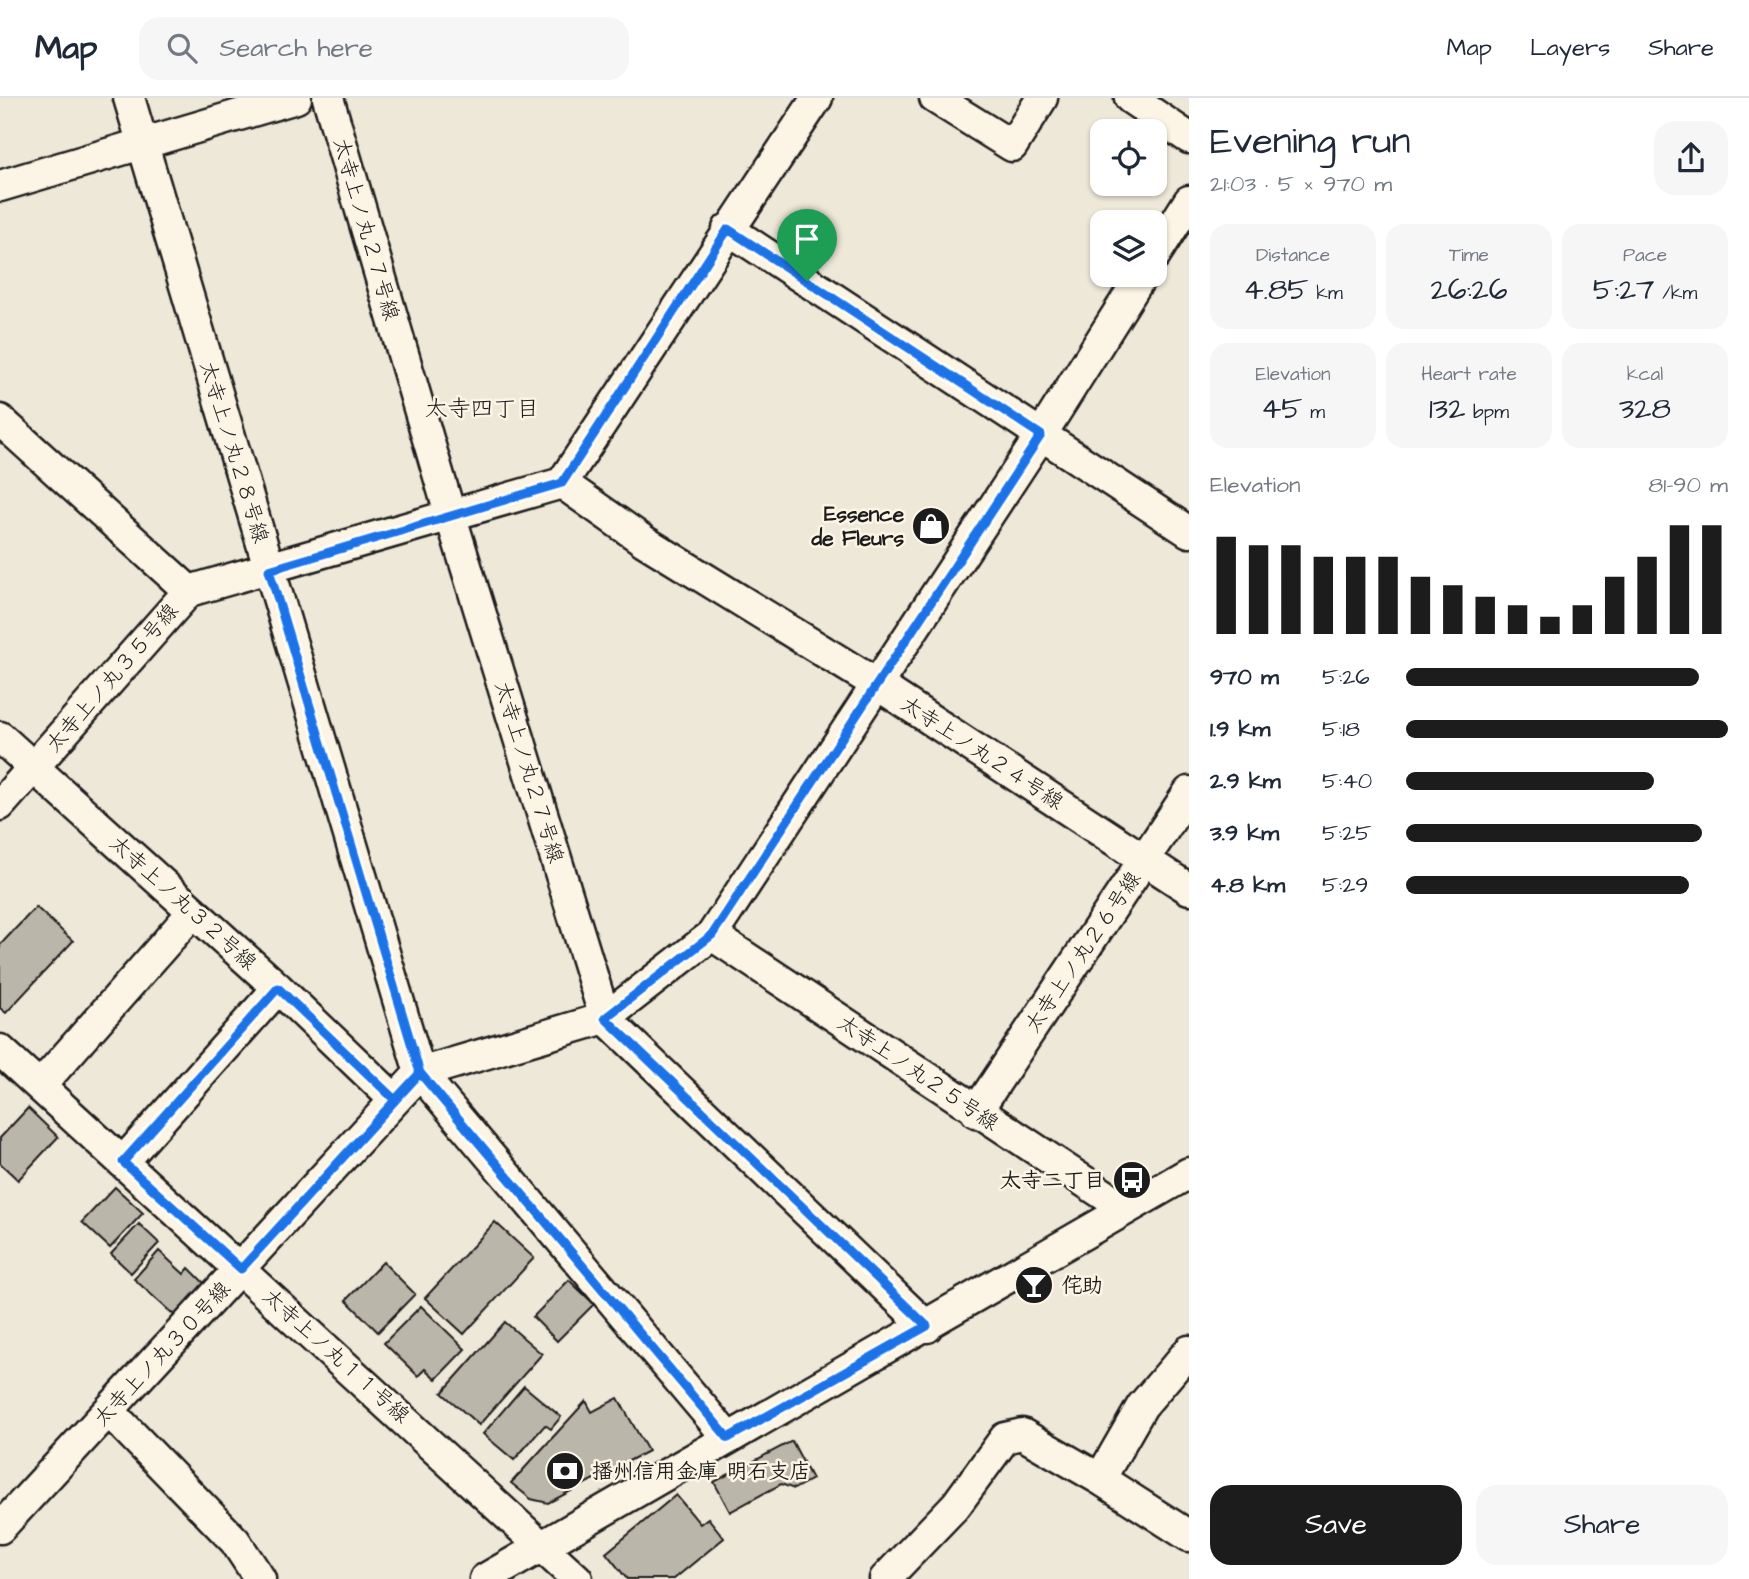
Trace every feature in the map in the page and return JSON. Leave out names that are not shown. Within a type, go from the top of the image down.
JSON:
[{"type":"street","name":"太寺上ノ丸２８号線","points":[[129,98],[420,1073],[728,1438]]},
{"type":"street","points":[[0,187],[296,98]]},
{"type":"street","name":"太寺上ノ丸２７号線","points":[[328,98],[450,514],[605,1018],[927,1326]]},
{"type":"street","points":[[562,483],[817,98]]},
{"type":"street","points":[[935,98],[1012,146],[1042,98]]},
{"type":"street","points":[[1130,98],[1189,138]]},
{"type":"street","points":[[1167,236],[1189,201]]},
{"type":"street","points":[[728,229],[1189,532]]},
{"type":"street","points":[[420,1073],[605,1018],[712,935],[1041,435],[1134,287]]},
{"type":"street","points":[[0,420],[188,591]]},
{"type":"street","name":"太寺上ノ丸３５号線","points":[[0,805],[188,591],[269,570],[450,514],[562,483]]},
{"type":"street","name":"太寺上ノ丸２４号線","points":[[562,483],[644,541],[878,685],[1189,890]]},
{"type":"street","name":"太寺上ノ丸３２号線","points":[[0,737],[278,988],[395,1100]]},
{"type":"street","name":"太寺上ノ丸２６号線","points":[[976,1112],[1189,792]]},
{"type":"street","points":[[40,1086],[193,912]]},
{"type":"street","name":"太寺上ノ丸２５号線","points":[[712,935],[1126,1209]]},
{"type":"street","points":[[123,1162],[278,988]]},
{"type":"street","name":"太寺上ノ丸１１号線","points":[[0,1050],[578,1579]]},
{"type":"street","name":"太寺上ノ丸３０号線","points":[[0,1528],[420,1073]]},
{"type":"street","points":[[485,1579],[1189,1173]]},
{"type":"street","points":[[1100,1479],[1142,1406],[1189,1351]]},
{"type":"street","points":[[109,1411],[235,1541],[260,1579]]},
{"type":"street","points":[[885,1579],[956,1505],[1005,1438],[1022,1434],[1100,1479],[1189,1536]]},
{"type":"building","points":[[36,907],[73,941],[6,1013],[0,1008],[0,945]]},
{"type":"building","points":[[28,1108],[58,1137],[18,1180],[0,1163],[0,1138]]},
{"type":"building","points":[[115,1187],[143,1213],[110,1248],[82,1222]]},
{"type":"building","points":[[495,1222],[534,1258],[464,1334],[425,1298]]},
{"type":"building","points":[[139,1224],[159,1243],[131,1273],[111,1254]]},
{"type":"building","points":[[159,1251],[184,1274],[189,1268],[205,1284],[175,1316],[134,1279]]},
{"type":"building","points":[[383,1262],[415,1294],[378,1332],[346,1300]]},
{"type":"building","points":[[569,1280],[594,1304],[557,1341],[533,1317]]},
{"type":"building","points":[[421,1306],[465,1349],[436,1379],[425,1369],[418,1376],[384,1343]]},
{"type":"building","points":[[505,1322],[542,1354],[479,1425],[442,1393]]},
{"type":"building","points":[[524,1386],[561,1417],[551,1429],[545,1425],[514,1460],[483,1434]]},
{"type":"building","points":[[618,1398],[648,1451],[548,1503],[531,1499],[511,1483],[586,1401],[592,1412]]},
{"type":"building","points":[[792,1441],[812,1479],[794,1489],[781,1484],[730,1512],[714,1482]]},
{"type":"building","points":[[676,1495],[700,1524],[708,1518],[724,1538],[674,1579],[627,1579],[606,1553]]},
{"type":"place","name":"Essence de Fleurs","points":[[931,526]]},
{"type":"place","name":"太寺二丁目","points":[[1132,1180]]},
{"type":"place","name":"侘助","points":[[1034,1285]]},
{"type":"place","name":"播州信用金庫 明石支店","points":[[565,1471]]},
{"type":"district","name":"太寺四丁目","points":[[482,409]]},
{"type":"route","points":[[807,281],[728,229],[562,483],[450,514],[269,570],[420,1073],[241,1269],[123,1162],[278,988],[395,1100],[420,1073],[728,1438],[927,1326],[605,1018],[712,935],[1041,435],[807,281]]}]
